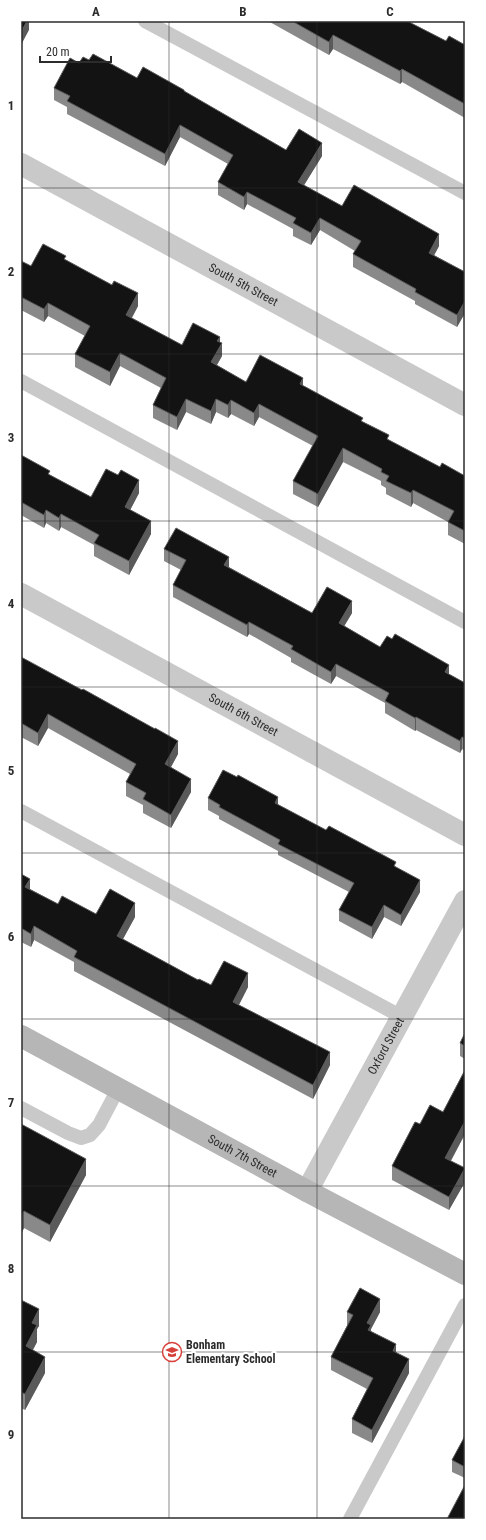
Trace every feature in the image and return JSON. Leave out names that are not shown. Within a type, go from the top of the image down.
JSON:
[{"type":"main road","name":"South 7th Street","points":[[21,1036],[307,1191],[465,1274]]},
{"type":"street","name":"South 5th Street","points":[[21,164],[465,405]]},
{"type":"street","name":"South 6th Street","points":[[21,594],[465,835]]},
{"type":"street","name":"Oxford Street","points":[[307,1191],[465,901]]},
{"type":"lane","points":[[145,21],[465,193]]},
{"type":"lane","points":[[21,380],[465,622]]},
{"type":"lane","points":[[21,810],[402,1017]]},
{"type":"lane","points":[[21,1108],[68,1133],[81,1138],[90,1135],[99,1125],[118,1089]]},
{"type":"lane","points":[[350,1519],[465,1305]]},
{"type":"building","points":[[21,21],[27,21],[21,32]]},
{"type":"building","points":[[292,21],[407,21],[446,41],[449,36],[465,45],[465,104],[402,69],[400,71],[333,35],[329,42]]},
{"type":"building","points":[[93,54],[137,78],[143,67],[286,150],[299,129],[322,143],[298,182],[342,206],[354,185],[439,234],[429,253],[465,272],[465,301],[457,315],[415,292],[416,289],[353,254],[361,241],[320,218],[311,233],[293,223],[296,218],[247,192],[244,197],[218,182],[233,155],[180,125],[165,154],[67,101],[70,96],[54,88],[70,58],[79,63],[83,57],[89,60]]},
{"type":"building","points":[[43,244],[66,256],[64,259],[112,285],[114,281],[138,293],[126,315],[182,345],[193,323],[220,337],[217,341],[222,343],[211,362],[246,382],[260,355],[303,378],[300,384],[363,418],[361,421],[389,435],[387,439],[440,467],[442,463],[465,476],[465,531],[448,522],[454,511],[413,490],[411,493],[386,481],[389,476],[381,472],[382,469],[343,448],[318,494],[293,481],[318,436],[259,404],[254,413],[231,400],[228,405],[216,399],[211,411],[186,399],[177,417],[153,405],[166,378],[120,353],[110,372],[75,354],[90,326],[48,303],[44,309],[21,297],[21,261],[31,266]]},
{"type":"building","points":[[21,455],[50,471],[48,474],[91,497],[106,469],[118,475],[121,470],[139,480],[125,507],[151,521],[129,561],[94,543],[99,535],[61,514],[59,518],[46,510],[44,515],[21,502]]},
{"type":"building","points":[[176,528],[229,557],[224,565],[312,613],[327,587],[352,601],[339,623],[380,647],[387,636],[392,639],[395,634],[449,665],[445,672],[465,683],[465,738],[462,737],[460,741],[385,701],[389,693],[336,664],[331,672],[291,649],[293,646],[249,622],[247,625],[173,585],[186,560],[164,549]]},
{"type":"building","points":[[21,657],[178,741],[165,764],[191,779],[171,815],[143,799],[146,793],[126,782],[136,764],[48,714],[38,733],[21,723]]},
{"type":"building","points":[[223,770],[237,777],[238,775],[278,797],[275,803],[326,830],[329,826],[396,862],[394,866],[420,880],[401,915],[384,905],[372,927],[339,910],[354,883],[278,844],[280,840],[219,807],[220,805],[208,798]]},
{"type":"building","points":[[21,874],[30,879],[25,887],[58,904],[62,896],[96,914],[110,889],[135,903],[117,936],[198,980],[199,979],[211,985],[224,961],[248,973],[233,1002],[330,1052],[313,1085],[74,957],[77,951],[34,926],[31,934],[21,928]]},
{"type":"building","points":[[465,1033],[465,1046],[460,1043]]},
{"type":"building","points":[[465,1070],[465,1121],[445,1158],[465,1168],[449,1197],[392,1166],[415,1122],[420,1124],[430,1105],[443,1112]]},
{"type":"building","points":[[21,1124],[86,1159],[50,1225],[24,1211],[21,1217]]},
{"type":"building","points":[[360,1288],[380,1299],[367,1323],[371,1325],[368,1330],[396,1344],[393,1351],[409,1359],[372,1430],[352,1419],[373,1378],[331,1357],[353,1315],[347,1312]]},
{"type":"building","points":[[21,1300],[39,1309],[32,1323],[37,1325],[26,1346],[45,1357],[25,1394],[21,1392]]},
{"type":"building","points":[[465,1436],[465,1467],[452,1460]]},
{"type":"building","points":[[465,1485],[465,1519],[447,1519]]},
{"type":"place","name":"Bonham Elementary School","points":[[172,1352]]}]
